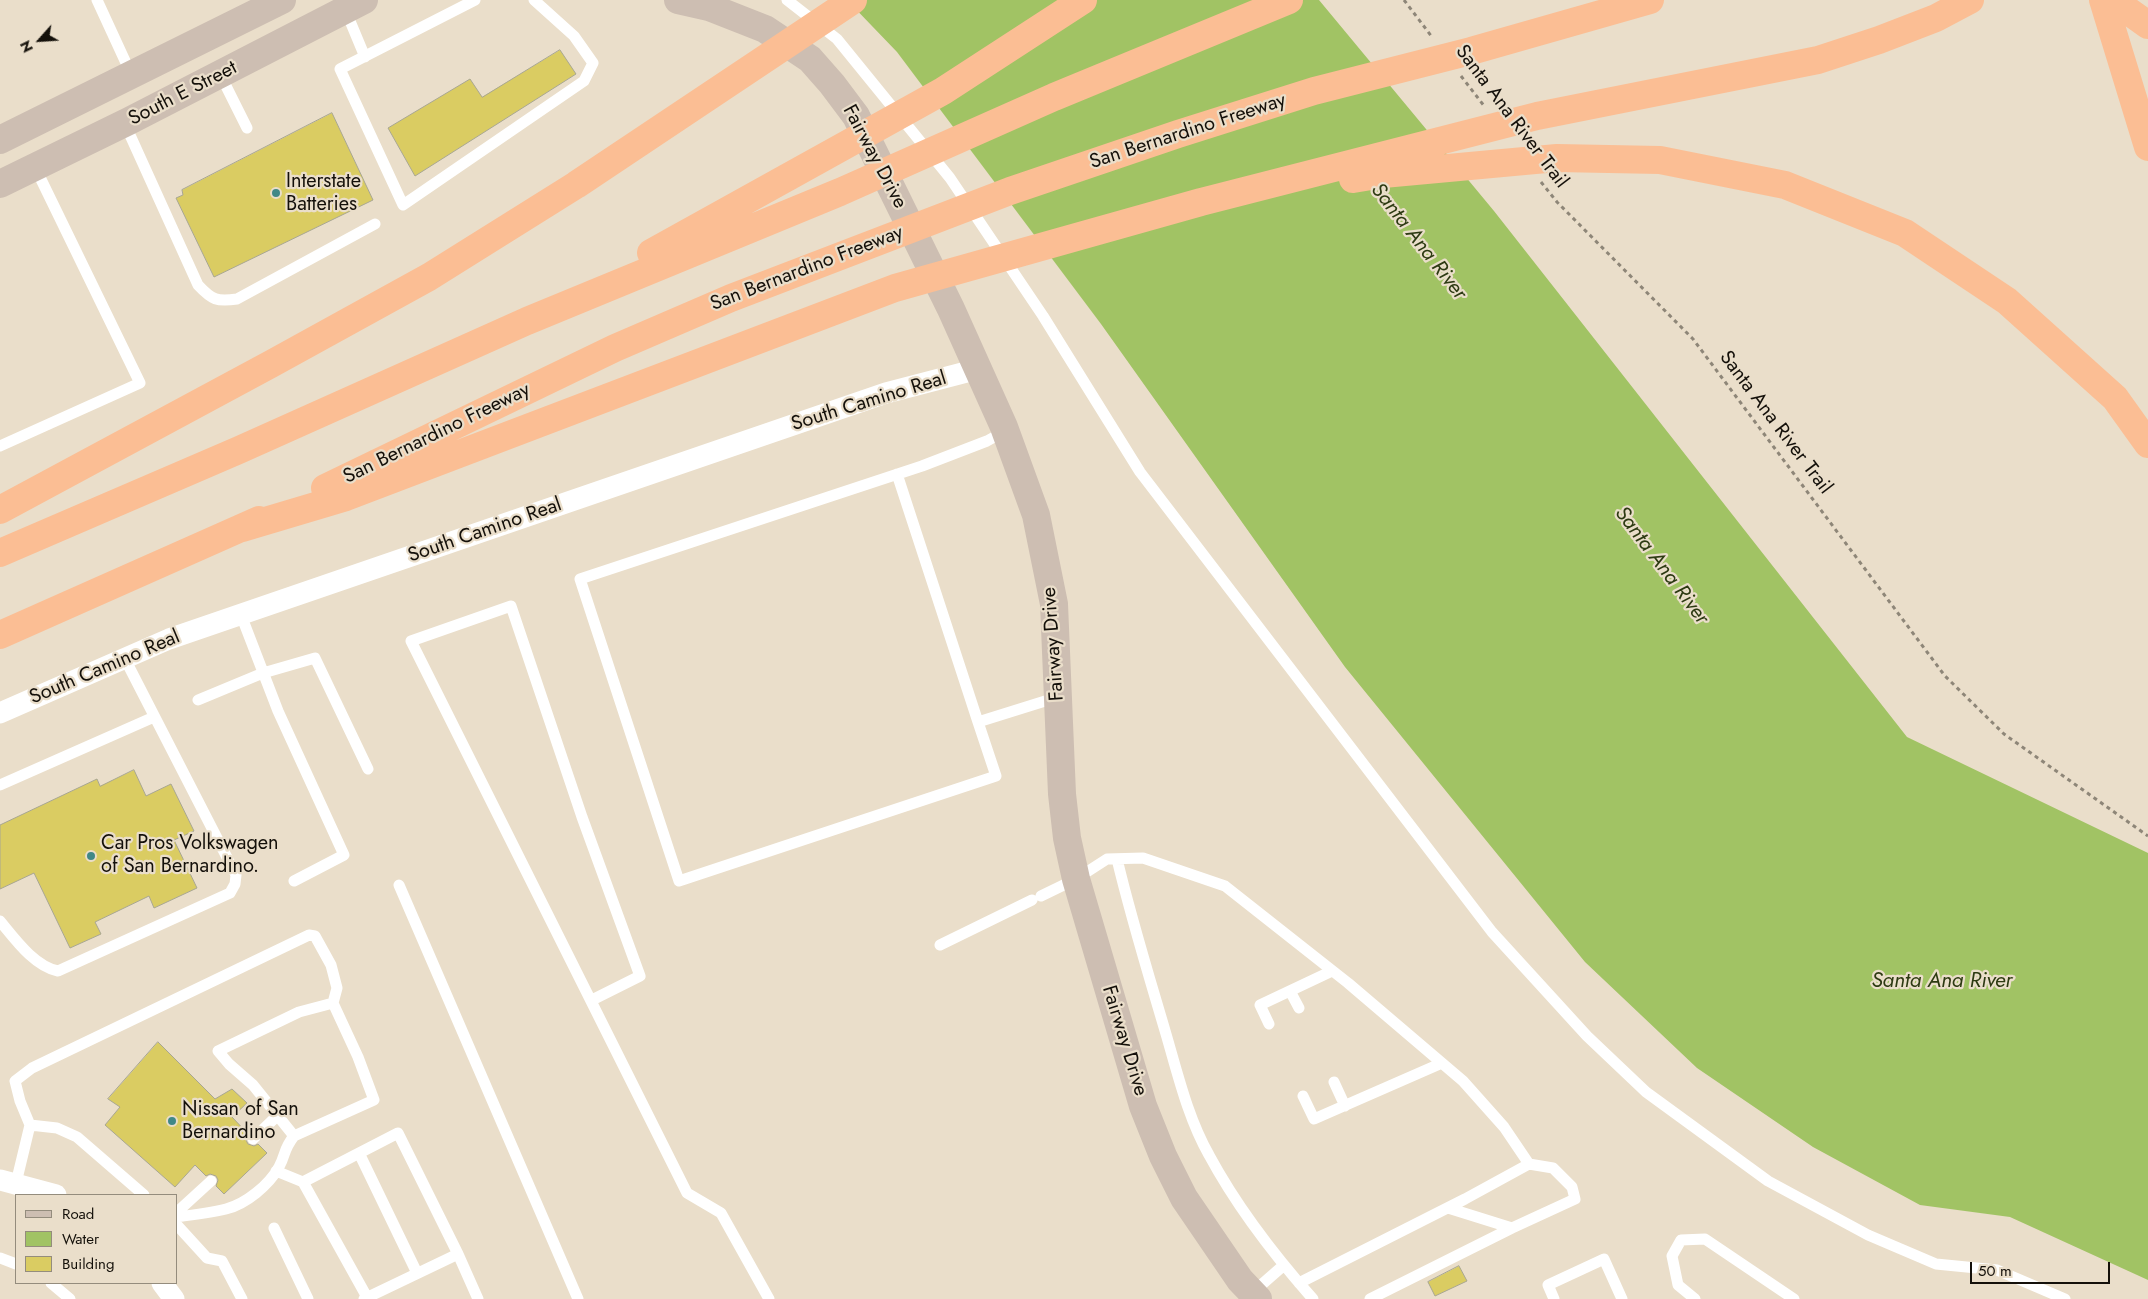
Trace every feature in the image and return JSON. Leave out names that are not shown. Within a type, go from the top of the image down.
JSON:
[{"type":"highway","points":[[0,510],[429,277],[576,185],[853,0]]},
{"type":"highway","points":[[527,321],[943,91],[1083,0]]},
{"type":"highway","points":[[0,553],[239,450],[527,321],[840,192],[1054,96],[1289,0]]},
{"type":"highway","name":"San Bernardino Freeway","points":[[0,635],[242,528],[615,348],[731,298],[871,243],[1010,191],[1178,134],[1314,91],[1464,60],[1650,0]]},
{"type":"highway","points":[[242,528],[346,498],[894,288],[1201,202],[1537,116],[1818,60],[1936,18],[1970,0]]},
{"type":"highway","points":[[2103,0],[2148,147]]},
{"type":"highway","points":[[2112,0],[2148,26]]},
{"type":"highway","points":[[1201,202],[1383,174],[1557,158],[1660,160],[1784,186],[1905,233],[2007,301],[2115,398],[2148,444]]},
{"type":"street","name":"South E Street","points":[[0,140],[282,0]]},
{"type":"street","name":"Fairway Drive","points":[[678,0],[709,7],[765,29],[810,59],[856,116],[952,308],[1005,431],[1036,515],[1054,604],[1062,794],[1067,838],[1076,879],[1143,1106],[1163,1156],[1184,1198],[1240,1280],[1255,1296]]},
{"type":"street","name":"South E Street","points":[[0,184],[125,124],[354,5]]},
{"type":"street","name":"South Camino Real","points":[[0,713],[168,639],[886,393],[978,369]]},
{"type":"street","points":[[8,1182],[52,1194]]},
{"type":"street","points":[[163,1284],[174,1299]]},
{"type":"lane","points":[[97,0],[132,76]]},
{"type":"lane","points":[[475,0],[340,69],[403,205],[584,81],[593,63],[574,36],[534,0]]},
{"type":"lane","points":[[787,0],[837,39],[950,178],[1043,316],[1140,472],[1492,932],[1586,1036],[1646,1092],[1768,1181],[1868,1235],[1936,1264],[1997,1270],[2066,1299]]},
{"type":"lane","points":[[354,5],[365,56]]},
{"type":"lane","points":[[220,74],[247,128]]},
{"type":"lane","points":[[125,124],[198,285],[210,297],[222,301],[237,299],[375,224]]},
{"type":"lane","points":[[0,446],[140,383],[36,167]]},
{"type":"lane","points":[[897,474],[996,776],[679,880],[580,578],[897,474],[986,441],[1005,431]]},
{"type":"lane","points":[[592,1000],[640,976],[582,817],[511,606],[411,641],[687,1193],[721,1213],[765,1298]]},
{"type":"lane","points":[[241,615],[278,711],[344,854],[294,881]]},
{"type":"lane","points":[[0,921],[14,939],[42,964],[58,971],[230,892],[235,884],[236,875],[125,658]]},
{"type":"lane","points":[[198,700],[264,673],[315,658],[368,769]]},
{"type":"lane","points":[[978,722],[1058,697]]},
{"type":"lane","points":[[0,785],[154,717]]},
{"type":"lane","points":[[940,944],[1076,879],[1107,859],[1143,858],[1225,886],[1332,971],[1463,1081],[1504,1127],[1529,1164]]},
{"type":"lane","points":[[1117,859],[1137,940],[1194,1124],[1208,1155],[1240,1205],[1284,1265],[1313,1299]]},
{"type":"lane","points":[[399,885],[578,1299]]},
{"type":"lane","points":[[8,1182],[30,1125],[20,1101],[15,1081],[32,1068],[309,935],[315,936],[331,964],[337,988],[333,1003],[358,1057],[374,1100],[294,1136],[285,1147],[276,1171],[266,1185],[251,1197],[228,1209],[178,1215]]},
{"type":"lane","points":[[1269,1024],[1260,1005],[1332,971]]},
{"type":"lane","points":[[1290,991],[1299,1008]]},
{"type":"lane","points":[[294,1136],[252,1085],[228,1064],[218,1051],[299,1012],[333,1003]]},
{"type":"lane","points":[[1303,1096],[1314,1119],[1442,1063]]},
{"type":"lane","points":[[1334,1082],[1345,1106]]},
{"type":"lane","points":[[253,1139],[278,1115]]},
{"type":"lane","points":[[30,1125],[57,1128],[77,1137],[143,1194]]},
{"type":"lane","points":[[303,1182],[398,1133],[458,1254],[478,1299]]},
{"type":"lane","points":[[359,1153],[417,1273]]},
{"type":"lane","points":[[1299,1283],[1448,1208],[1529,1164],[1553,1168],[1572,1187],[1575,1199],[1512,1228],[1370,1299]]},
{"type":"lane","points":[[276,1171],[303,1182],[366,1298],[458,1254]]},
{"type":"lane","points":[[178,1213],[211,1181]]},
{"type":"lane","points":[[1448,1208],[1512,1228]]},
{"type":"lane","points":[[178,1226],[207,1258],[222,1260],[242,1299]]},
{"type":"lane","points":[[274,1228],[308,1299]]},
{"type":"lane","points":[[1695,1299],[1678,1285],[1672,1256],[1681,1240],[1706,1239],[1794,1299]]},
{"type":"lane","points":[[0,1258],[15,1264]]},
{"type":"lane","points":[[1554,1299],[1548,1286],[1604,1259],[1622,1299]]},
{"type":"lane","points":[[1255,1296],[1284,1265]]},
{"type":"lane","points":[[52,1284],[70,1299]]},
{"type":"path","name":"Santa Ana River Trail","points":[[1404,0],[1433,39]]},
{"type":"path","name":"Santa Ana River Trail","points":[[1464,60],[1486,109]]},
{"type":"path","name":"Santa Ana River Trail","points":[[1539,179],[1557,202],[1693,339],[1945,676],[2004,734],[2148,836]]},
{"type":"water","name":"Santa Ana River","points":[[847,0],[1319,0],[1494,211],[1907,737],[2148,853],[2148,1280],[2010,1217],[1920,1205],[1813,1147],[1697,1068],[1585,962],[1345,667],[1101,324],[897,52]]},
{"type":"building","points":[[560,50],[576,74],[415,176],[388,128],[470,79],[482,97]]},
{"type":"building","name":"Interstate Batteries","points":[[332,113],[373,200],[214,277],[176,198],[183,195],[182,190]]},
{"type":"building","name":"Car Pros Volkswagen of San Bernardino.","points":[[134,770],[146,796],[171,784],[194,831],[174,840],[197,888],[154,908],[149,896],[95,922],[101,934],[70,948],[34,873],[0,889],[0,825],[97,779],[100,786]]},
{"type":"building","name":"Nissan of San Bernardino","points":[[158,1042],[215,1099],[232,1089],[247,1103],[232,1117],[248,1134],[246,1140],[248,1144],[254,1146],[258,1144],[267,1153],[224,1194],[216,1186],[218,1180],[216,1176],[210,1174],[206,1176],[195,1165],[175,1187],[105,1125],[120,1107],[108,1099]]},
{"type":"building","points":[[1459,1266],[1467,1281],[1435,1296],[1428,1282]]},
{"type":"place","name":"Interstate Batteries","points":[[276,193]]},
{"type":"place","name":"Car Pros Volkswagen of San Bernardino.","points":[[91,856]]},
{"type":"place","name":"Nissan of San Bernardino","points":[[172,1121]]}]
